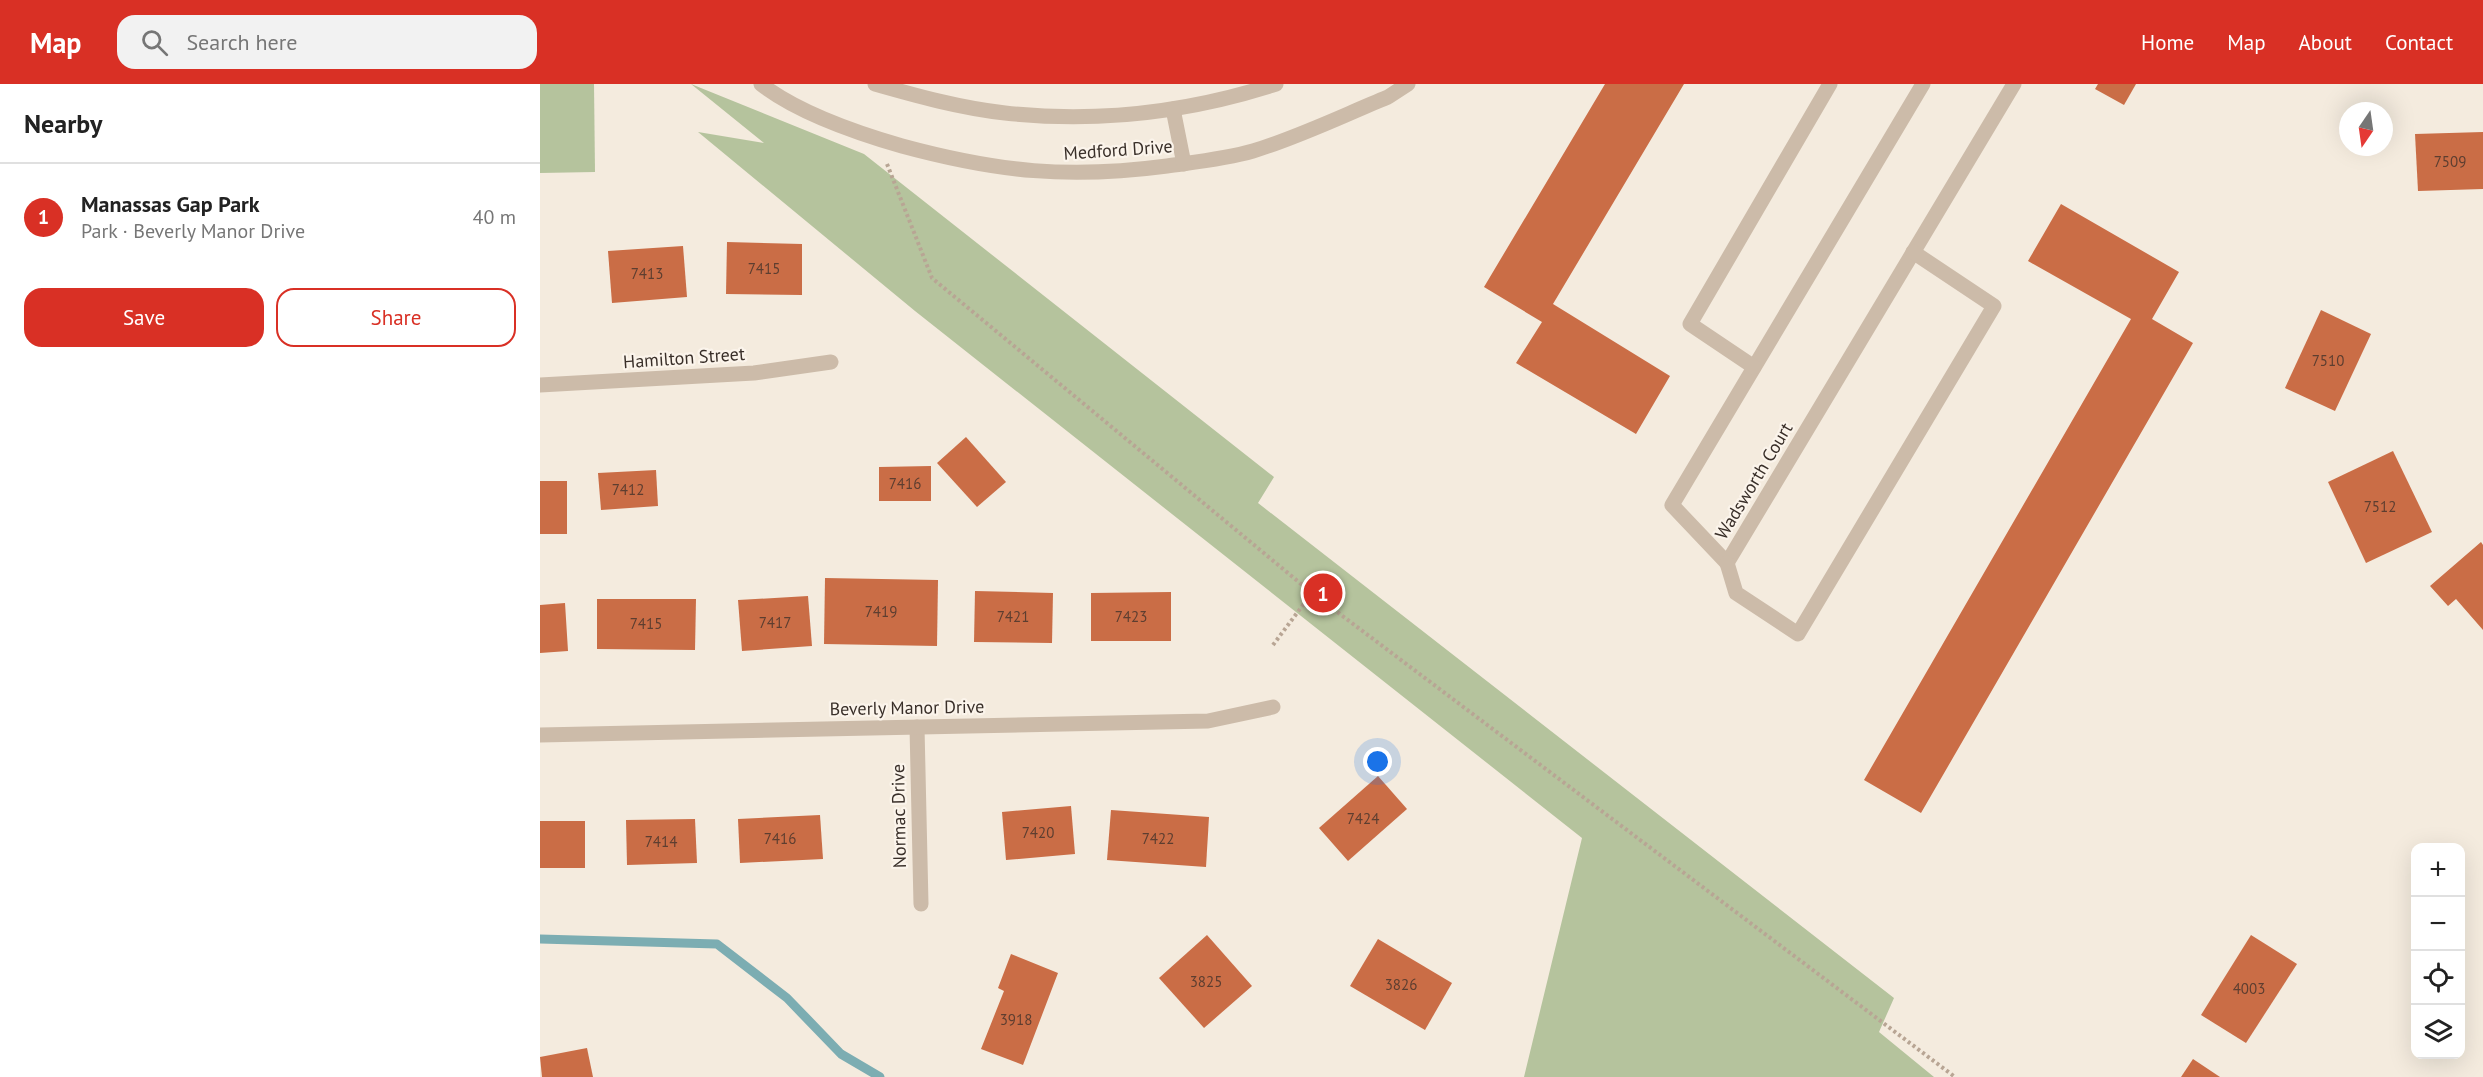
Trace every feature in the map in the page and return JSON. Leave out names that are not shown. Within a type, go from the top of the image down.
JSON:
[{"type":"street","name":"Medford Drive","points":[[761,84],[772,93],[827,119],[876,138],[942,157],[993,167],[1062,174],[1116,173],[1184,164],[1252,151],[1388,97],[1408,84]]},
{"type":"street","name":"Medford Drive","points":[[875,84],[937,101],[1003,113],[1060,117],[1124,115],[1173,109],[1240,96],[1276,84]]},
{"type":"street","points":[[1754,367],[1690,324],[1830,84]]},
{"type":"street","name":"Wadsworth Court","points":[[1923,84],[1672,505],[1727,563],[2014,84]]},
{"type":"street","points":[[1173,109],[1184,164]]},
{"type":"street","points":[[1727,563],[1736,593],[1798,634],[1994,306],[1914,252]]},
{"type":"street","name":"Hamilton Street","points":[[540,385],[754,373],[831,362]]},
{"type":"street","name":"Beverly Manor Drive","points":[[540,735],[1208,721],[1273,707]]},
{"type":"street","name":"Normac Drive","points":[[917,727],[921,904]]},
{"type":"path","points":[[876,138],[932,278],[1311,593],[1955,1077]]},
{"type":"path","points":[[1273,645],[1311,593]]},
{"type":"green space","points":[[540,84],[594,84],[595,172],[540,173]]},
{"type":"green space","points":[[691,84],[864,154],[1274,477],[1258,503],[1894,998],[1879,1032],[1934,1077],[1524,1077],[1582,838],[915,311],[698,132],[764,143]]},
{"type":"building","points":[[1605,84],[1684,84],[1553,304],[1670,376],[1636,434],[1516,363],[1542,322],[1484,287]]},
{"type":"building","points":[[2098,84],[2136,84],[2124,105],[2095,89]]},
{"type":"building","points":[[2483,132],[2483,189],[2418,191],[2415,134]]},
{"type":"building","points":[[2061,204],[2179,272],[2152,319],[2193,343],[1921,813],[1864,780],[2131,319],[2028,261]]},
{"type":"building","points":[[727,242],[802,244],[802,295],[726,294]]},
{"type":"building","points":[[683,246],[687,297],[612,303],[608,251]]},
{"type":"building","points":[[2321,310],[2371,334],[2335,411],[2285,388]]},
{"type":"building","points":[[966,437],[1006,482],[977,507],[937,463]]},
{"type":"building","points":[[2393,451],[2432,532],[2366,563],[2328,482]]},
{"type":"building","points":[[931,466],[931,501],[879,501],[879,467]]},
{"type":"building","points":[[656,470],[658,506],[601,510],[598,473]]},
{"type":"building","points":[[540,481],[567,481],[567,534],[540,534]]},
{"type":"building","points":[[2481,542],[2483,545],[2483,630],[2456,599],[2448,606],[2430,586]]},
{"type":"building","points":[[825,578],[938,580],[937,646],[824,644]]},
{"type":"building","points":[[975,591],[1053,593],[1052,643],[974,642]]},
{"type":"building","points":[[1171,592],[1171,641],[1091,641],[1091,593]]},
{"type":"building","points":[[808,596],[812,646],[742,651],[738,600]]},
{"type":"building","points":[[597,599],[696,599],[695,650],[597,649]]},
{"type":"building","points":[[565,603],[568,651],[540,653],[540,605]]},
{"type":"building","points":[[1378,776],[1407,809],[1348,861],[1319,828]]},
{"type":"building","points":[[1071,806],[1075,854],[1006,860],[1002,812]]},
{"type":"building","points":[[1111,810],[1209,817],[1206,867],[1107,860]]},
{"type":"building","points":[[820,815],[823,859],[740,863],[738,819]]},
{"type":"building","points":[[695,819],[697,863],[627,865],[626,820]]},
{"type":"building","points":[[540,821],[585,821],[585,868],[540,868]]},
{"type":"building","points":[[1207,935],[1252,986],[1204,1028],[1159,978]]},
{"type":"building","points":[[2251,935],[2297,964],[2246,1043],[2201,1015]]},
{"type":"building","points":[[1378,939],[1452,983],[1425,1030],[1350,986]]},
{"type":"building","points":[[1011,954],[1058,973],[1023,1065],[981,1049],[1004,991],[998,988]]},
{"type":"building","points":[[587,1048],[593,1077],[542,1077],[540,1057]]},
{"type":"building","points":[[2193,1059],[2220,1077],[2181,1077]]},
{"type":"waterway","points":[[540,939],[717,944],[787,998],[841,1054],[880,1077]]},
{"type":"place","name":"Manassas Gap Park","points":[[1323,593]]}]
